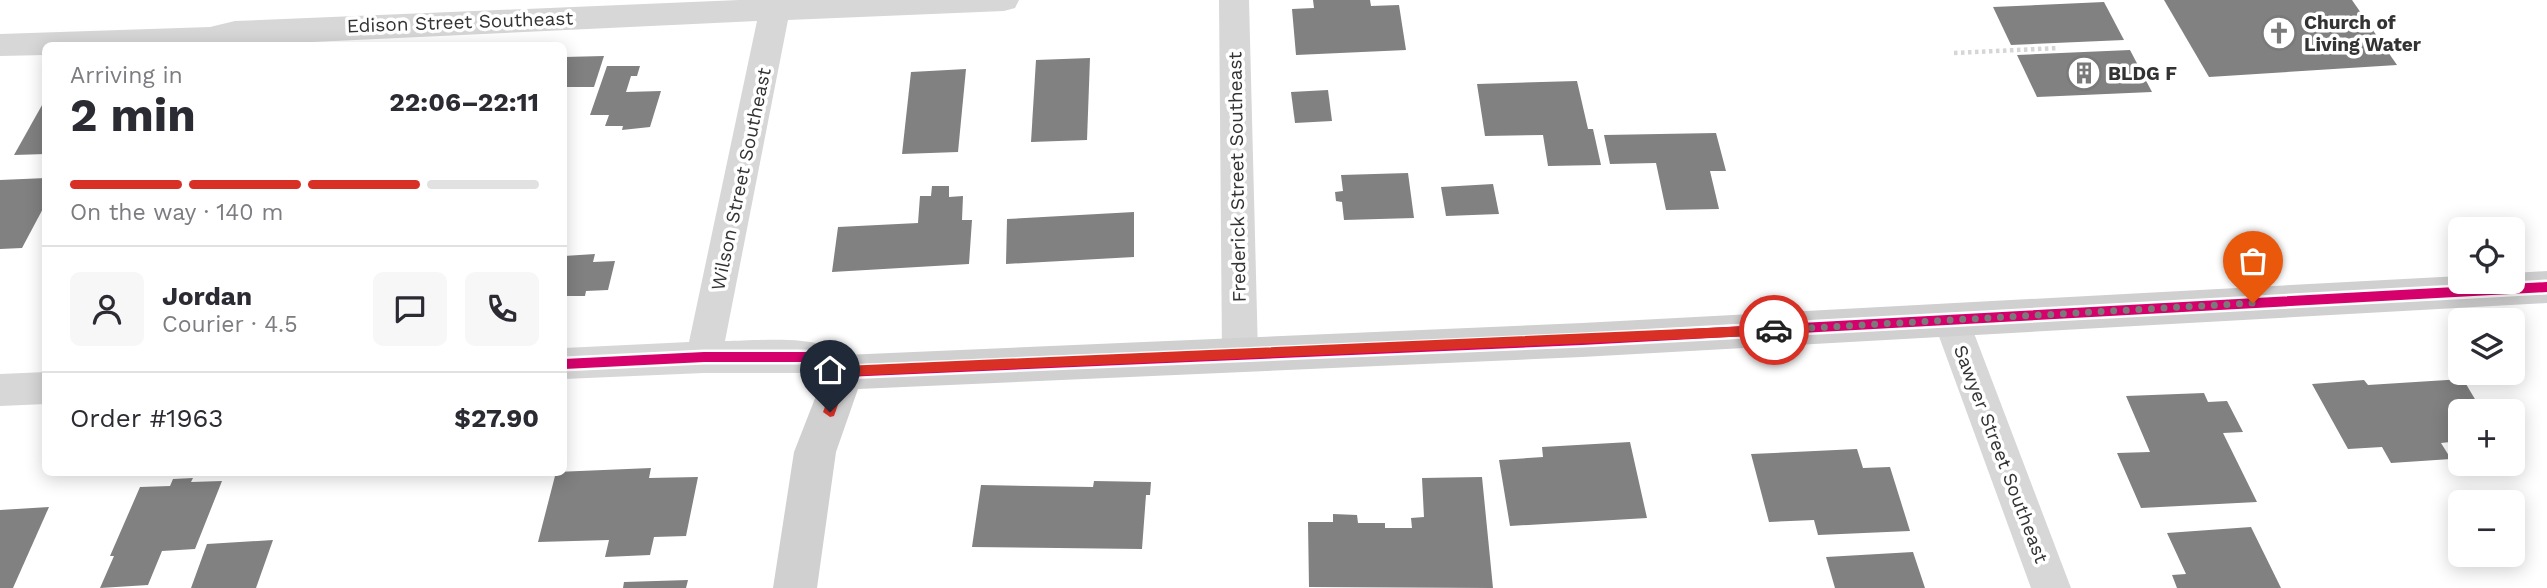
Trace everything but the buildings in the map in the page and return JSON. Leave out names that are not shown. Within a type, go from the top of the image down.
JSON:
[{"type":"street","name":"Edison Street Southeast","points":[[208,42],[235,32],[776,5],[1004,0]]},
{"type":"street","name":"Frederick Street Southeast","points":[[1234,0],[1240,354]]},
{"type":"street","name":"Wilson Street Southeast","points":[[704,357],[776,5]]},
{"type":"street","name":"Edison Street Southeast","points":[[0,45],[42,44]]},
{"type":"street","points":[[567,364],[704,357],[807,357],[827,361],[844,372],[1582,340],[2547,287]]},
{"type":"street","name":"Sawyer Street Southeast","points":[[1951,320],[2051,588]]},
{"type":"street","points":[[795,588],[815,452],[844,372]]},
{"type":"path","points":[[1954,53],[2059,48]]},
{"type":"cycle path","points":[[567,364],[704,357],[807,357],[827,361],[844,372],[1582,340],[2547,287]]},
{"type":"way so far","points":[[1774,330],[2253,303]]},
{"type":"place","name":"Church of Living Water","points":[[2279,33]]},
{"type":"place","name":"BLDG F","points":[[2084,73]]},
{"type":"route","points":[[830,412],[844,372],[1774,330]]}]
